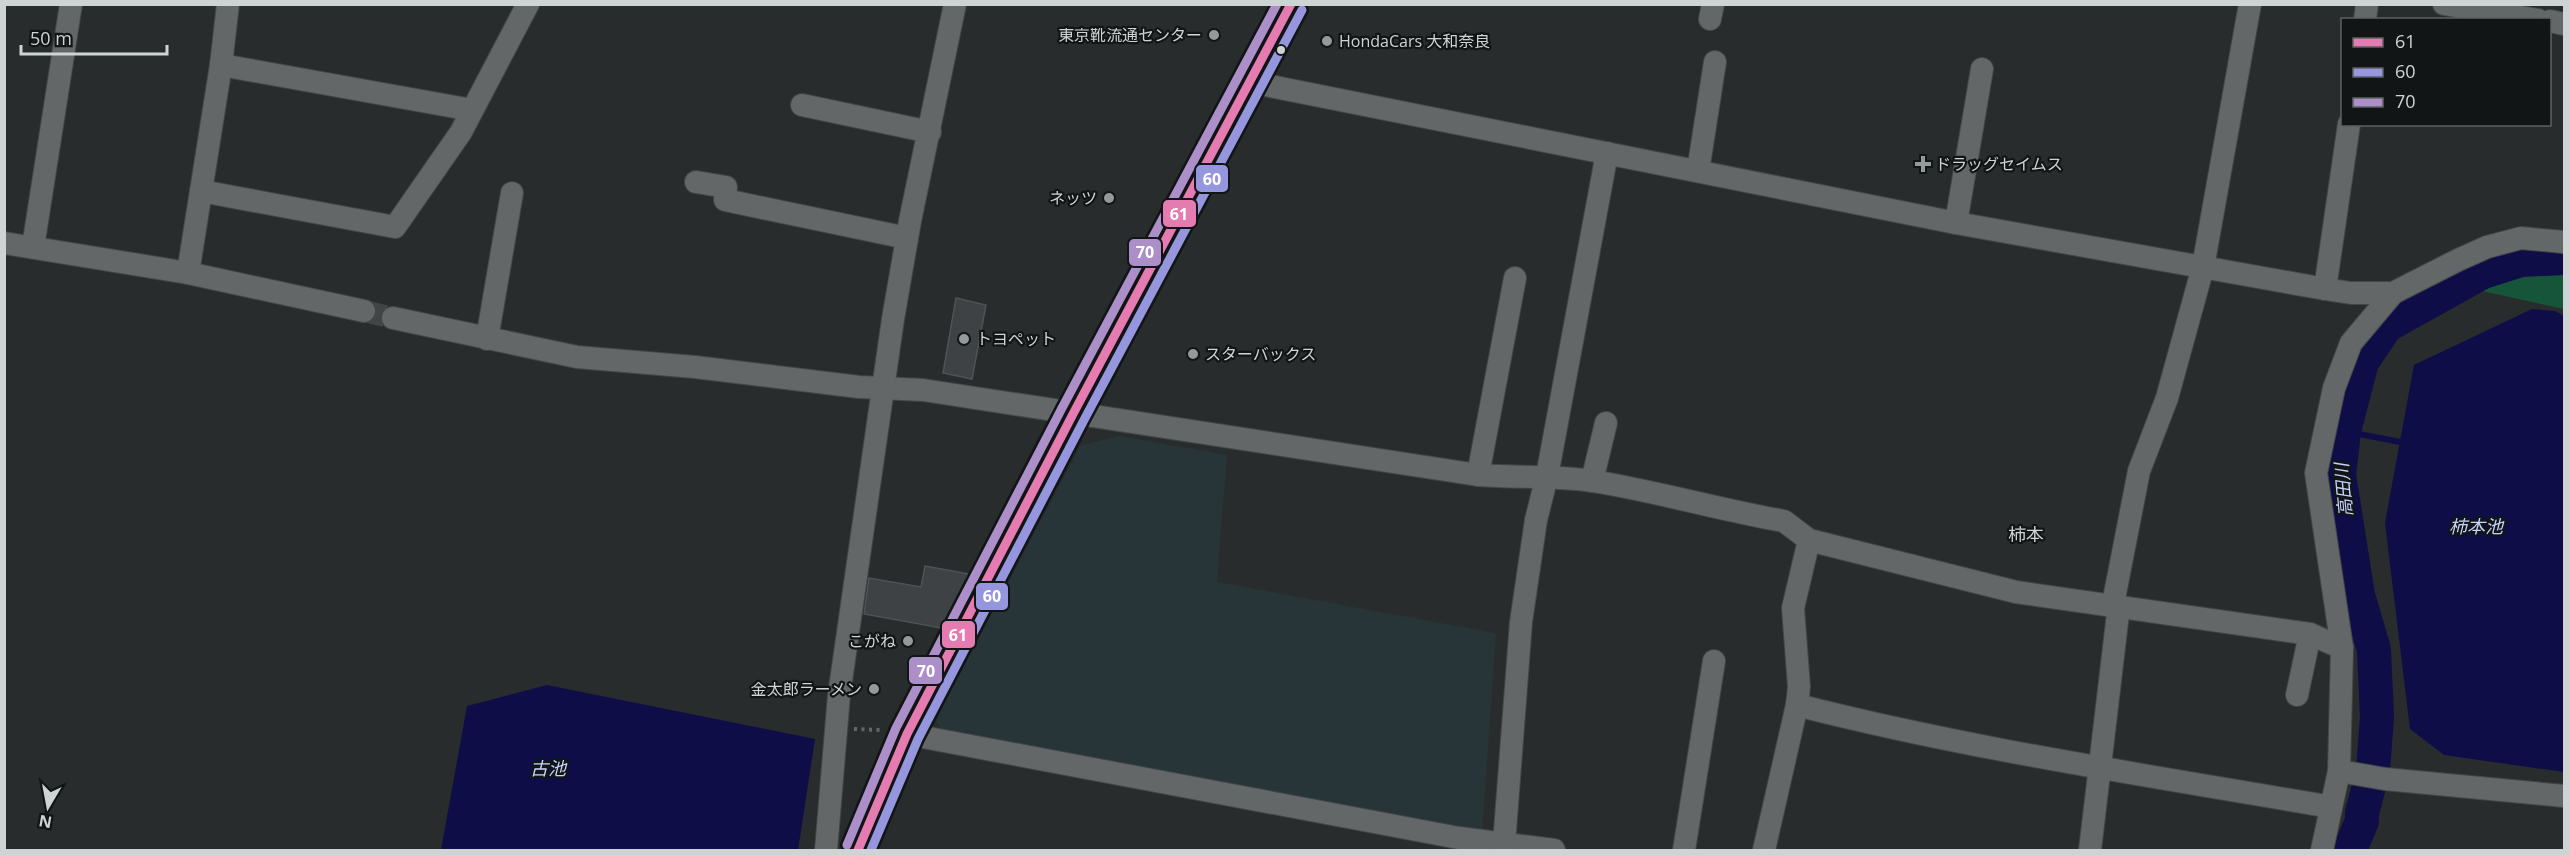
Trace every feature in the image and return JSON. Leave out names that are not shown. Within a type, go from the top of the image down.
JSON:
[{"type":"highway","points":[[858,850],[907,734],[1073,414],[1291,4]]},
{"type":"street","points":[[33,247],[71,4]]},
{"type":"street","points":[[188,273],[221,65],[228,4]]},
{"type":"street","points":[[201,191],[395,227],[461,132],[528,4]]},
{"type":"street","points":[[826,850],[839,695],[883,389],[908,238],[955,4]]},
{"type":"street","points":[[2090,850],[2101,767],[2116,605],[2139,471],[2167,398],[2203,267],[2250,4]]},
{"type":"street","points":[[2444,4],[2526,18]]},
{"type":"street","points":[[1698,171],[1715,62]]},
{"type":"street","points":[[221,65],[472,110]]},
{"type":"street","points":[[1956,223],[1982,69]]},
{"type":"street","points":[[1250,82],[1956,223],[2351,293],[2393,292],[2487,247],[2521,238],[2565,242]]},
{"type":"street","points":[[802,105],[930,132]]},
{"type":"street","points":[[2325,289],[2349,126]]},
{"type":"street","points":[[1504,844],[1521,622],[1536,520],[1547,476],[1607,153]]},
{"type":"street","points":[[696,182],[726,187],[725,200],[908,238]]},
{"type":"street","points":[[487,339],[512,193]]},
{"type":"street","points":[[4,243],[188,273],[364,311]]},
{"type":"street","points":[[1478,475],[1515,278]]},
{"type":"street","points":[[2322,850],[2339,771],[2342,648],[2316,473],[2334,388],[2351,343],[2393,292]]},
{"type":"street","points":[[393,318],[578,357],[695,367],[883,389],[923,390],[1478,475],[1510,478],[1547,476],[1592,481],[1784,521],[1809,540],[2016,592],[2310,634],[2342,648]]},
{"type":"street","points":[[1592,481],[1606,423]]},
{"type":"street","points":[[1764,850],[1797,705],[1799,687],[1793,608],[1809,540]]},
{"type":"street","points":[[2296,695],[2310,634]]},
{"type":"street","points":[[1684,850],[1714,661]]},
{"type":"street","points":[[1797,705],[2041,759],[2101,767],[2331,807]]},
{"type":"street","points":[[907,734],[1504,844],[1554,850]]},
{"type":"street","points":[[2339,771],[2385,779],[2565,796]]},
{"type":"path","points":[[836,734],[862,728],[907,734]]},
{"type":"shaded area","points":[[1119,436],[1227,455],[1217,582],[1496,633],[1482,835],[943,735],[936,719],[1081,445]]},
{"type":"green space","points":[[2553,263],[2564,264],[2564,309],[2473,289],[2483,281],[2510,268]]},
{"type":"water","name":"柿本池","points":[[2532,309],[2555,311],[2564,316],[2564,772],[2444,755],[2410,729],[2385,523],[2414,365]]},
{"type":"water","name":"古池","points":[[547,685],[815,739],[798,850],[441,850],[467,706]]},
{"type":"building","name":"トヨペット","points":[[956,298],[986,305],[972,379],[943,373]]},
{"type":"building","points":[[925,566],[969,574],[941,628],[864,614],[869,578],[921,587]]},
{"type":"waterway","name":"高田川","points":[[2350,850],[2362,821],[2373,771],[2377,717],[2374,650],[2358,595],[2339,475],[2344,431],[2362,362],[2386,326],[2483,272],[2521,260],[2564,258]]},
{"type":"waterway","points":[[2344,431],[2400,442]]},
{"type":"tunnel","points":[[364,311],[393,318]]},
{"type":"transit line","name":"70","points":[[847,845],[896,728],[1062,408],[1277,4]]},
{"type":"transit line","name":"61","points":[[858,850],[907,734],[1073,414],[1291,4]]},
{"type":"transit line","name":"60","points":[[871,850],[918,739],[1302,10]]},
{"type":"place","name":"東京靴流通センター","points":[[1214,35]]},
{"type":"place","name":"HondaCars 大和奈良","points":[[1327,41]]},
{"type":"place","name":"ドラッグセイムス","points":[[1923,164]]},
{"type":"place","name":"ネッツ","points":[[1109,198]]},
{"type":"place","name":"トヨペット","points":[[964,339]]},
{"type":"place","name":"スターバックス","points":[[1193,354]]},
{"type":"place","name":"こがね","points":[[908,641]]},
{"type":"place","name":"金太郎ラーメン","points":[[874,689]]},
{"type":"district","name":"柿本","points":[[2026,535]]}]
